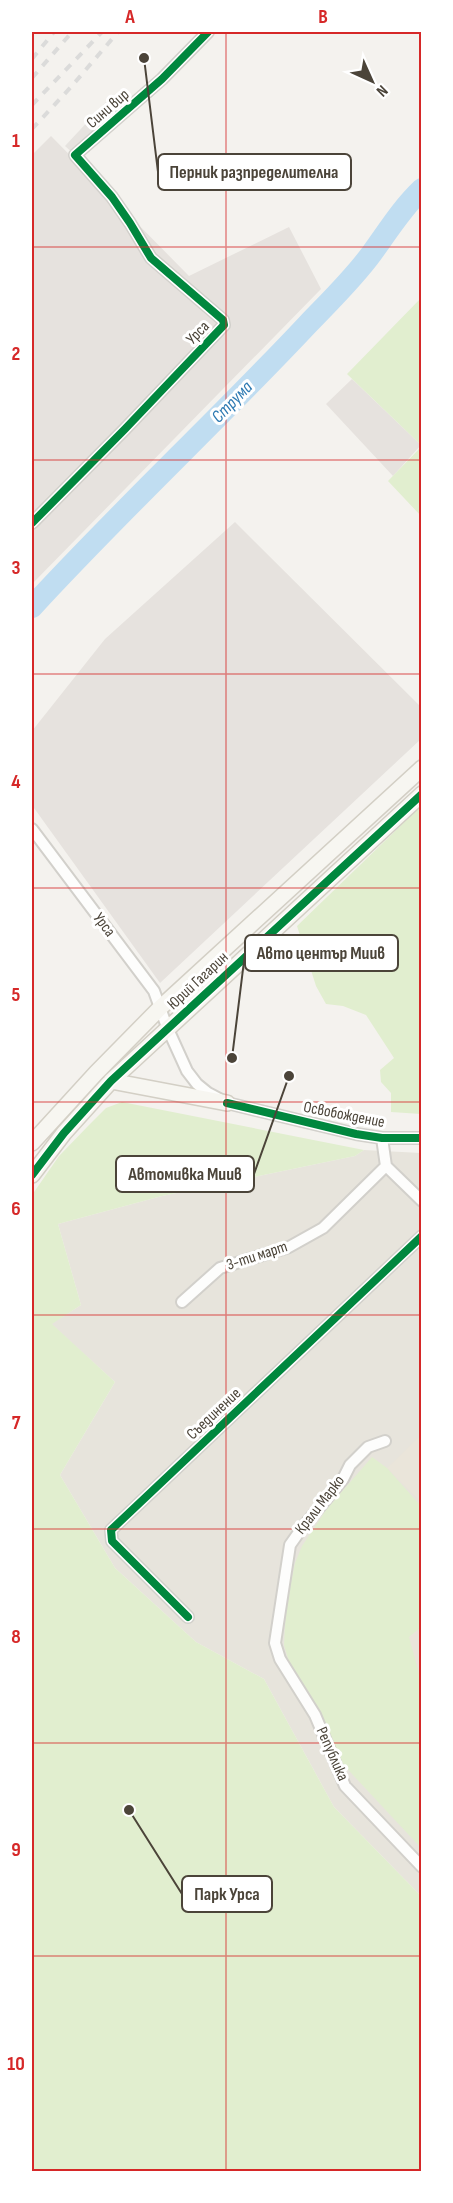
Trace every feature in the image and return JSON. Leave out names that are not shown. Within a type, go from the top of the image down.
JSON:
[{"type":"street","name":"Сини вир","points":[[75,154],[162,79],[208,32]]},
{"type":"street","name":"Урса","points":[[32,523],[224,325],[223,320],[151,258],[118,206],[75,154]]},
{"type":"street","name":"Юрий Гагарин","points":[[32,1143],[161,1007],[422,768]]},
{"type":"street","name":"Юрий Гагарин","points":[[32,1175],[64,1133],[111,1081],[422,794]]},
{"type":"street","name":"Урса","points":[[32,829],[154,991],[167,1027]]},
{"type":"street","name":"Освобождение","points":[[167,1027],[179,1057],[197,1084],[207,1093],[227,1102],[356,1134],[382,1138],[422,1138]]},
{"type":"street","points":[[111,1081],[227,1102]]},
{"type":"street","points":[[382,1138],[386,1166],[422,1201]]},
{"type":"street","name":"3-ти март","points":[[182,1302],[220,1268],[289,1247],[323,1228],[386,1166]]},
{"type":"street","name":"Съединение","points":[[188,1617],[112,1541],[111,1530],[422,1236]]},
{"type":"street","name":"Крали Марко","points":[[280,1659],[276,1642],[286,1587],[290,1545],[343,1479],[350,1464],[368,1447],[385,1441]]},
{"type":"street","name":"Република","points":[[280,1659],[315,1715],[345,1786],[422,1867]]},
{"type":"shaded area","points":[[106,102],[122,116],[75,155],[65,146]]},
{"type":"shaded area","points":[[51,136],[189,276],[289,227],[321,289],[32,584],[32,155]]},
{"type":"shaded area","points":[[352,379],[421,445],[393,476],[326,404]]},
{"type":"shaded area","points":[[235,522],[421,707],[421,739],[160,983],[34,808],[32,802],[32,731],[105,639]]},
{"type":"shaded area","points":[[364,1150],[421,1153],[421,1896],[334,1807],[264,1679],[196,1642],[115,1568],[60,1475],[115,1382],[51,1324],[81,1305],[58,1224],[162,1196],[355,1156]]},
{"type":"shaded area","points":[[421,1435],[421,1503],[387,1468]]},
{"type":"shaded area","points":[[421,1627],[421,1681],[408,1636]]},
{"type":"green space","points":[[421,298],[421,445],[347,374]]},
{"type":"green space","points":[[421,447],[421,516],[388,481]]},
{"type":"green space","points":[[421,806],[421,1114],[391,1112],[391,1093],[381,1082],[380,1070],[394,1058],[366,1015],[343,1006],[326,1004],[316,986],[297,926]]},
{"type":"green space","points":[[122,1102],[364,1150],[355,1156],[162,1196],[58,1224],[81,1305],[52,1324],[115,1382],[60,1475],[115,1568],[196,1642],[264,1679],[334,1807],[421,1896],[421,2171],[32,2171],[32,1195],[59,1156],[106,1108]]},
{"type":"green space","points":[[372,1457],[387,1468],[421,1506],[421,1627],[409,1637],[421,1681],[421,1848],[339,1760],[320,1714],[289,1662],[284,1645],[286,1608],[295,1563],[302,1546],[326,1510]]},
{"type":"waterway","name":"Струма","points":[[32,607],[341,290],[365,263],[402,212],[422,189]]},
{"type":"railway","points":[[32,59],[54,32]]},
{"type":"railway","points":[[32,78],[72,32]]},
{"type":"railway","points":[[32,105],[102,32]]},
{"type":"railway","points":[[32,129],[118,32]]},
{"type":"cycle path","points":[[32,523],[224,325],[223,320],[151,258],[112,197],[75,155],[162,79],[208,32]]},
{"type":"cycle path","points":[[32,1175],[64,1133],[111,1081],[422,794]]},
{"type":"cycle path","points":[[227,1103],[356,1134],[382,1138],[422,1138]]},
{"type":"cycle path","points":[[188,1617],[112,1541],[111,1530],[422,1236]]},
{"type":"place","name":"Перник разпределителна","points":[[144,58]]},
{"type":"place","name":"Авто център Миив","points":[[232,1058]]},
{"type":"place","name":"Автомивка Миив","points":[[289,1076]]},
{"type":"place","name":"Парк Урса","points":[[129,1810]]}]
